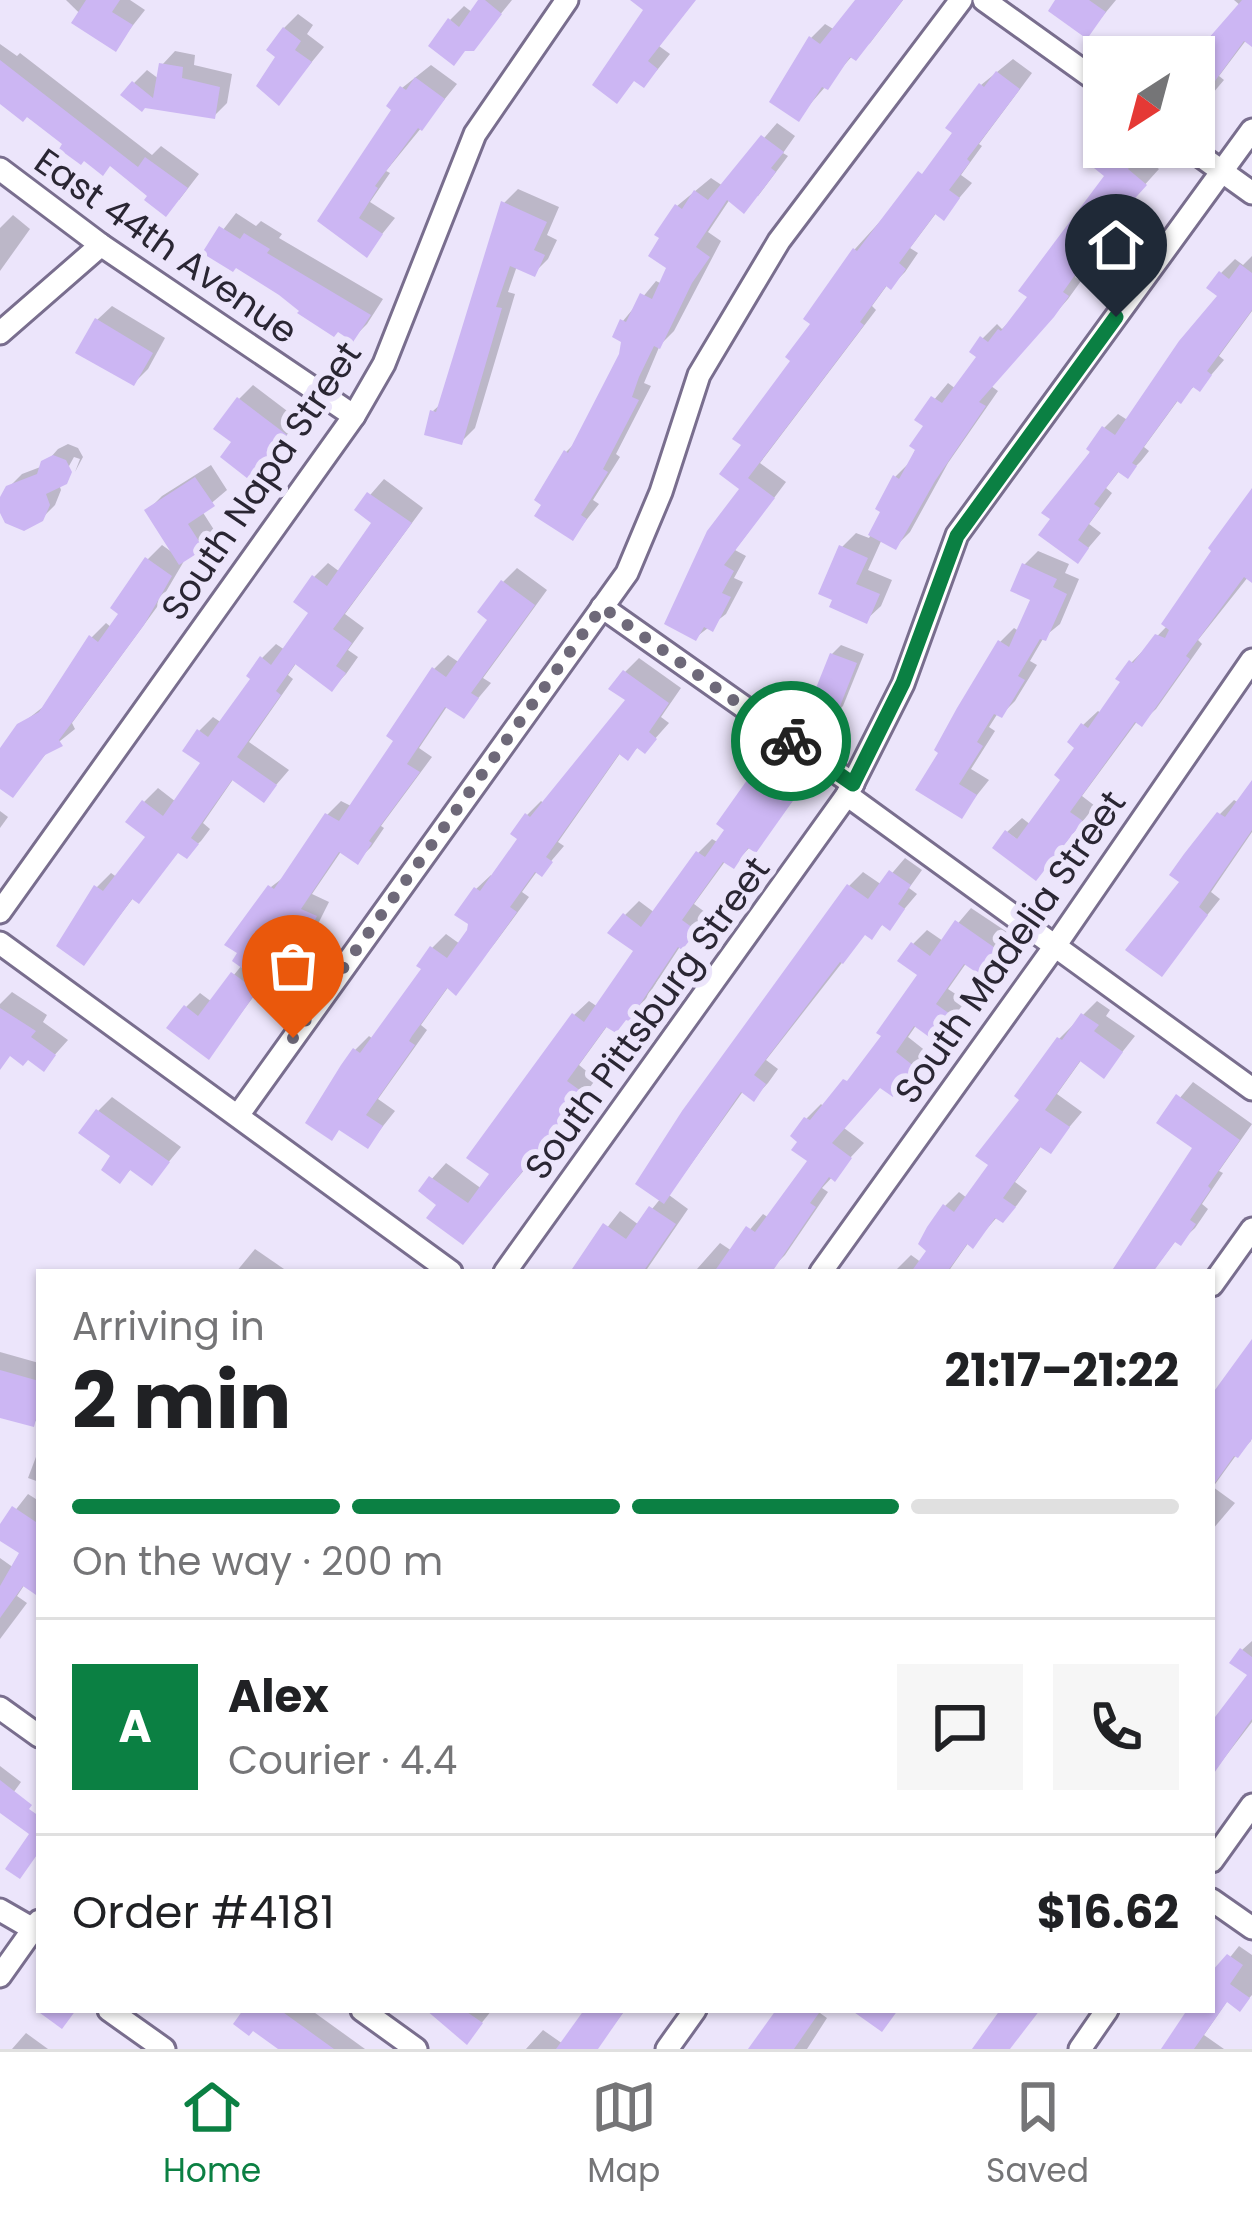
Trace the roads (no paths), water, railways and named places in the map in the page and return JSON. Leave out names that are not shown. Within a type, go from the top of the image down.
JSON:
[{"type":"street","name":"South Napa Street","points":[[0,912],[354,416],[384,364],[475,134],[566,0]]},
{"type":"street","points":[[238,1114],[627,573],[662,492],[699,375],[778,242],[961,0]]},
{"type":"street","points":[[984,0],[1083,71]]},
{"type":"street","name":"South Pittsburg Street","points":[[507,1269],[850,789],[903,683],[957,536],[1252,130]]},
{"type":"street","points":[[1215,166],[1252,193]]},
{"type":"street","name":"East 44th Avenue","points":[[0,170],[354,416]]},
{"type":"street","points":[[0,333],[101,244]]},
{"type":"street","points":[[602,607],[1252,1089]]},
{"type":"street","name":"South Madelia Street","points":[[823,1269],[1252,660]]},
{"type":"street","points":[[0,943],[447,1269]]},
{"type":"street","points":[[1215,1281],[1252,1228]]},
{"type":"street","points":[[0,1708],[36,1734]]},
{"type":"street","points":[[1215,1857],[1252,1804]]},
{"type":"street","points":[[1215,1902],[1252,1928]]},
{"type":"street","points":[[0,1910],[33,1938],[0,1976]]},
{"type":"street","points":[[114,2013],[164,2049]]},
{"type":"street","points":[[366,2013],[416,2049]]},
{"type":"street","points":[[667,2049],[693,2013]]},
{"type":"street","points":[[1080,2049],[1105,2013]]}]
